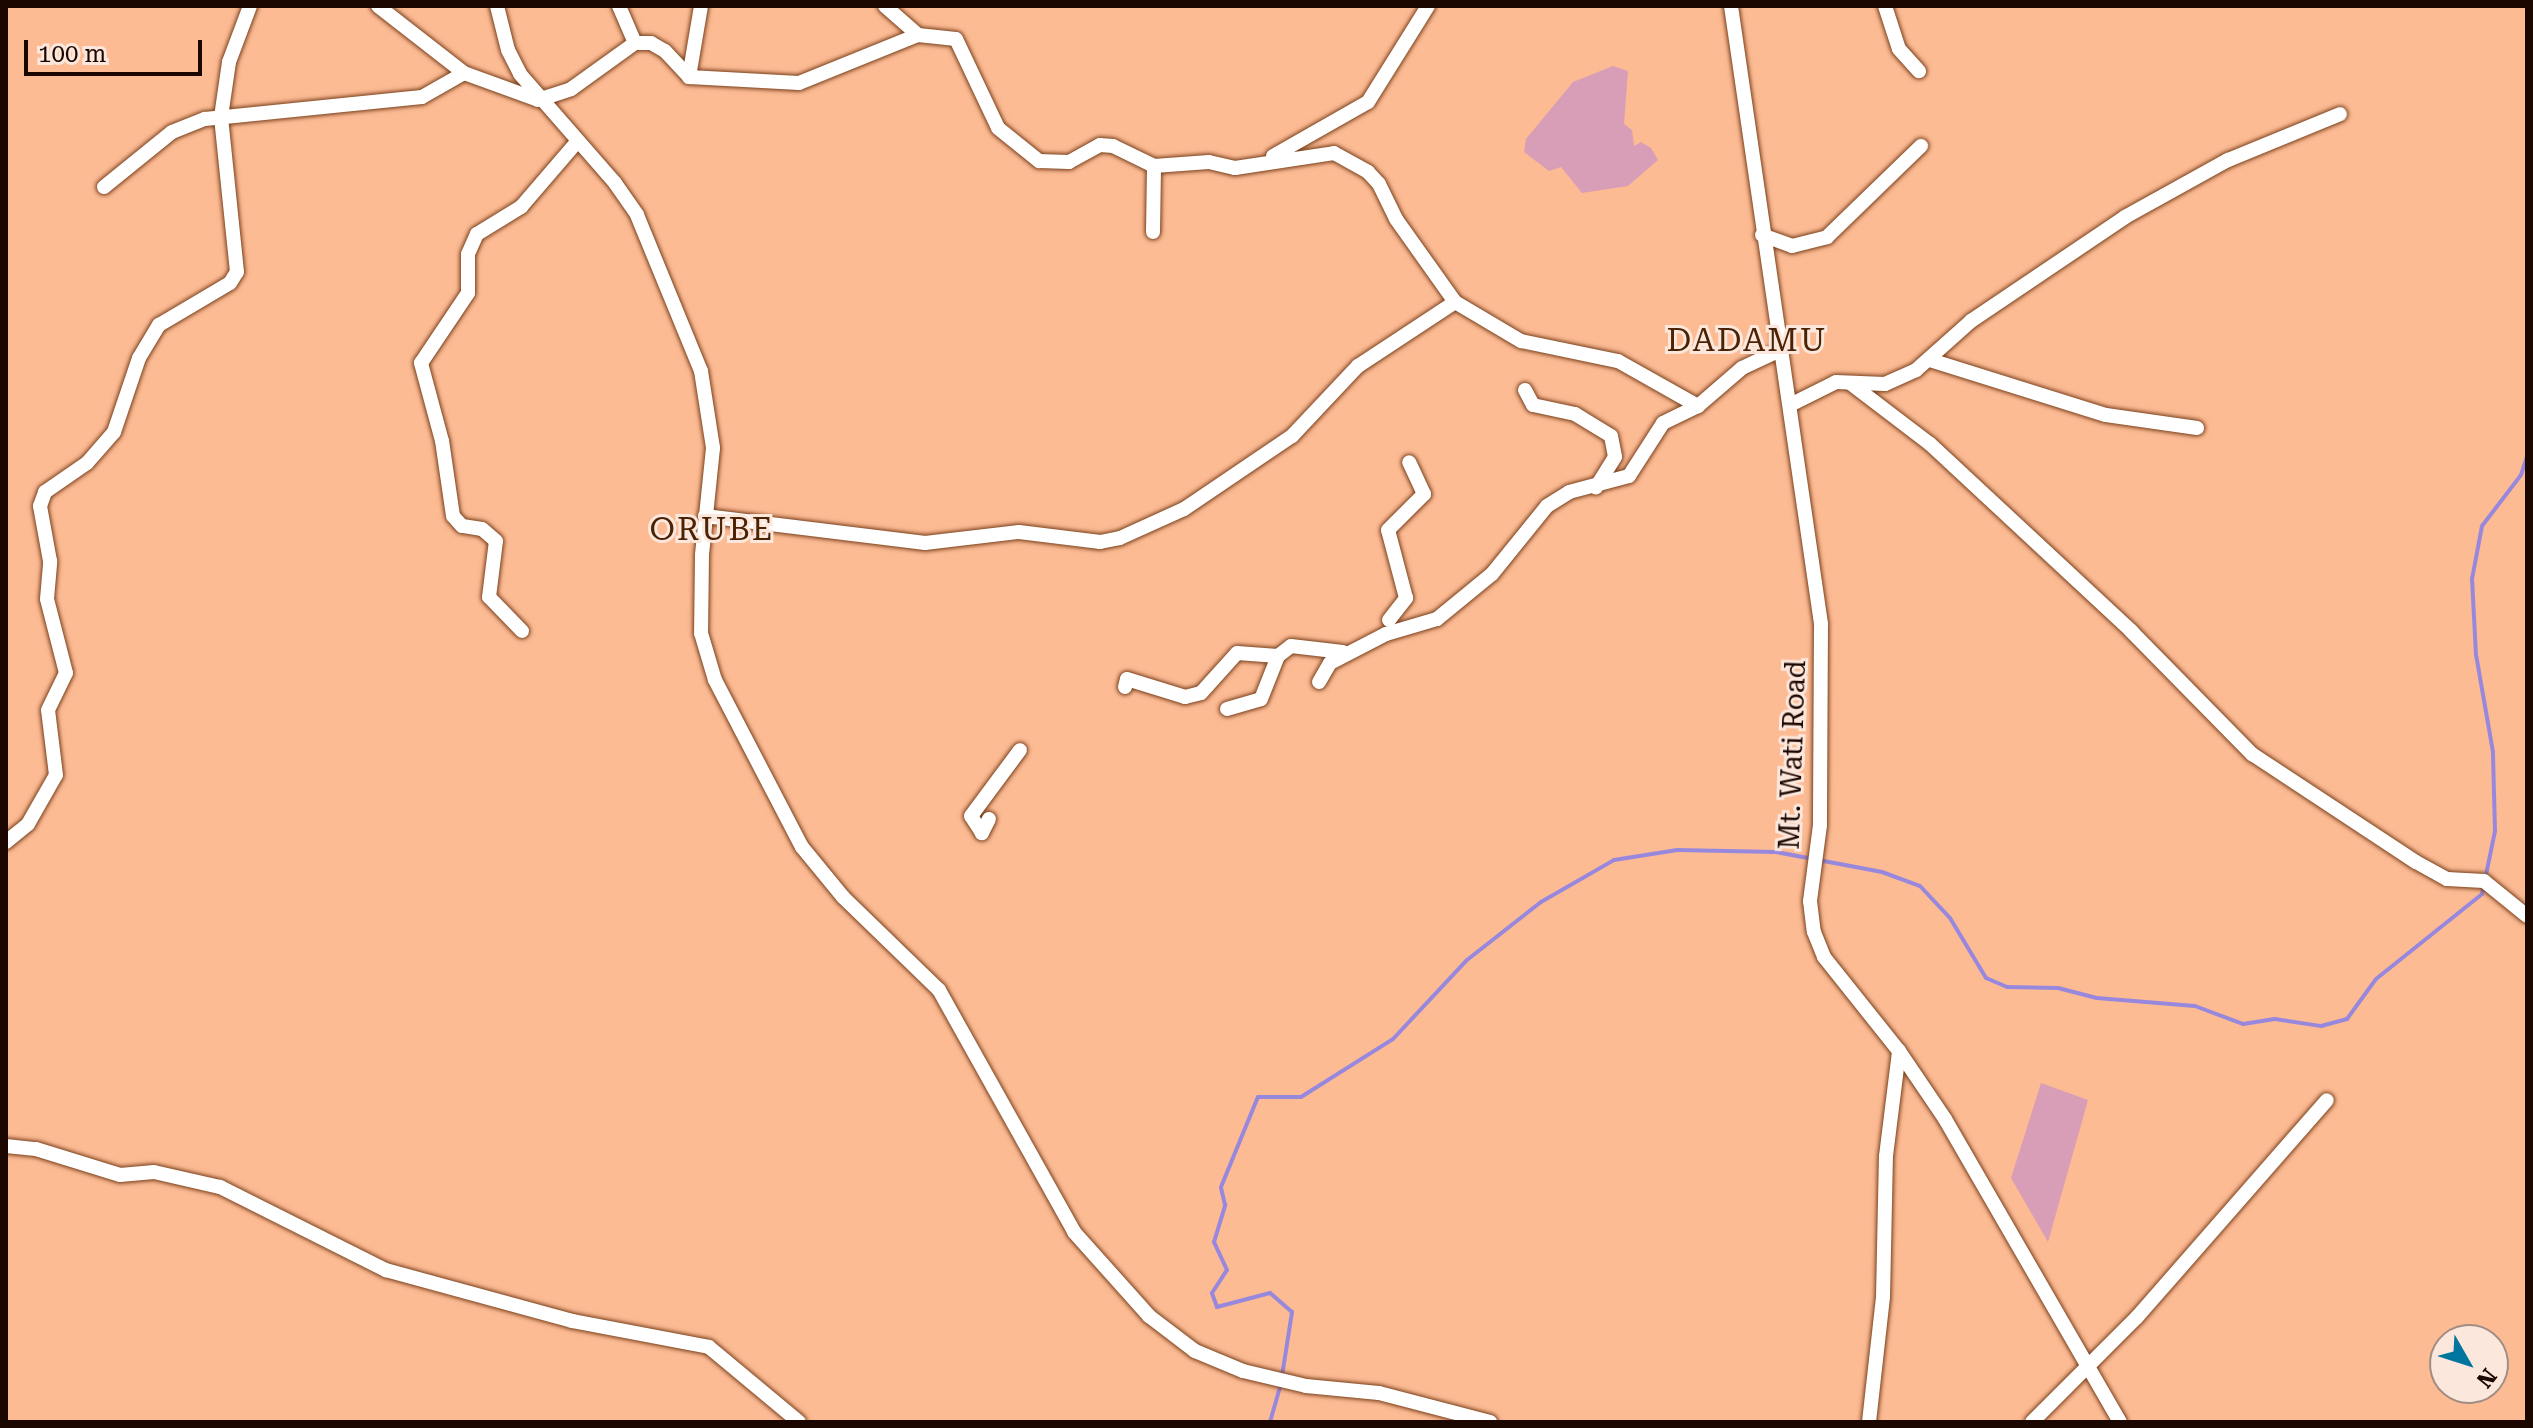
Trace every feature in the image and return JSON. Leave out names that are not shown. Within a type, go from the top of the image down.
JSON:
[{"type":"street","points":[[6,842],[28,824],[56,775],[48,710],[66,673],[47,599],[50,561],[40,506],[45,492],[87,463],[114,432],[139,358],[159,325],[230,283],[237,272],[221,117],[225,77],[250,6]]},
{"type":"street","points":[[378,6],[464,73],[538,100],[571,89],[635,43],[651,43],[665,51],[689,77],[799,83],[918,35],[956,39],[998,128],[1030,157],[1060,164],[1100,145],[1113,146],[1154,166],[1202,162],[1247,167],[1334,153],[1357,164],[1379,184],[1396,219],[1455,302],[1521,341],[1626,364],[1698,406]]},
{"type":"street","points":[[497,6],[508,50],[538,100],[615,183],[648,235],[701,371],[713,448],[705,516],[701,633],[715,680],[763,775],[827,880],[939,990],[1060,1210],[1098,1264],[1172,1334],[1219,1362],[1272,1379],[1379,1393],[1490,1422]]},
{"type":"street","points":[[619,6],[635,43]]},
{"type":"street","points":[[689,77],[701,6]]},
{"type":"street","points":[[885,6],[918,35]]},
{"type":"street","points":[[1247,167],[1303,143],[1368,102],[1428,6]]},
{"type":"street","name":"Mt. Wati Road","points":[[1731,6],[1762,235],[1790,405],[1824,671],[1820,825],[1810,901],[1814,932],[1824,957],[1899,1051],[2089,1365],[2120,1422]]},
{"type":"street","points":[[1885,6],[1899,49],[1919,71]]},
{"type":"street","points":[[104,187],[172,132],[221,117],[422,97],[464,73]]},
{"type":"street","points":[[1790,405],[1836,382],[1885,384],[1930,360],[1971,321],[2125,217],[2228,160],[2340,114]]},
{"type":"street","points":[[522,631],[489,597],[496,541],[482,529],[462,526],[453,516],[444,451],[421,363],[468,293],[468,254],[477,234],[521,207],[577,142]]},
{"type":"street","points":[[1762,235],[1792,246],[1827,237],[1921,146]]},
{"type":"street","points":[[1153,232],[1154,166]]},
{"type":"street","points":[[705,516],[925,543],[1019,532],[1100,542],[1120,538],[1184,509],[1292,436],[1358,366],[1455,302]]},
{"type":"street","points":[[1391,626],[1437,619],[1492,574],[1547,506],[1569,492],[1629,476],[1663,423],[1698,406],[1742,368],[1780,350]]},
{"type":"street","points":[[1930,360],[1985,381],[2051,394],[2088,410],[2197,428]]},
{"type":"street","points":[[1850,383],[1930,444],[2131,631],[2252,754],[2416,862],[2447,879],[2484,881],[2527,916]]},
{"type":"street","points":[[1525,390],[1533,405],[1575,414],[1611,436],[1615,457],[1596,487]]},
{"type":"street","points":[[1319,682],[1324,667],[1379,638],[1391,626],[1406,598],[1388,530],[1424,494],[1409,462]]},
{"type":"street","points":[[1388,603],[1391,626]]},
{"type":"street","points":[[1125,687],[1127,679],[1185,697],[1201,693],[1219,667],[1237,653],[1278,656],[1299,645],[1340,653],[1379,638]]},
{"type":"street","points":[[1227,709],[1261,699],[1278,656]]},
{"type":"street","points":[[989,819],[982,833],[971,816],[1020,750]]},
{"type":"street","points":[[1869,1422],[1883,1297],[1886,1156],[1899,1051]]},
{"type":"street","points":[[2032,1422],[2089,1365],[2327,1100]]},
{"type":"street","points":[[6,1146],[36,1149],[120,1175],[154,1172],[220,1187],[386,1270],[572,1321],[709,1347],[799,1422]]},
{"type":"shaded area","points":[[1613,66],[1628,71],[1624,124],[1632,130],[1634,146],[1641,142],[1651,148],[1658,160],[1628,186],[1582,193],[1561,167],[1549,171],[1524,152],[1526,139],[1573,82]]},
{"type":"shaded area","points":[[2041,1083],[2088,1100],[2048,1242],[2011,1178]]},
{"type":"waterway","points":[[1282,1376],[1292,1312],[1270,1293],[1217,1307],[1212,1293],[1227,1270],[1214,1242],[1225,1205],[1221,1187],[1258,1097],[1301,1097],[1393,1039],[1467,960],[1541,902],[1614,860],[1677,850],[1776,852],[1882,872],[1920,886],[1950,918],[1986,978],[2007,987],[2058,988],[2097,998],[2195,1006],[2243,1024],[2275,1019],[2321,1026],[2347,1019],[2376,979],[2482,894],[2495,831],[2493,752],[2476,655],[2472,579],[2482,526],[2521,475],[2527,456]]},
{"type":"waterway","points":[[1270,1422],[1281,1384]]},
{"type":"district","name":"DADAMU","points":[[1747,340]]},
{"type":"district","name":"ORUBE","points":[[712,529]]}]
